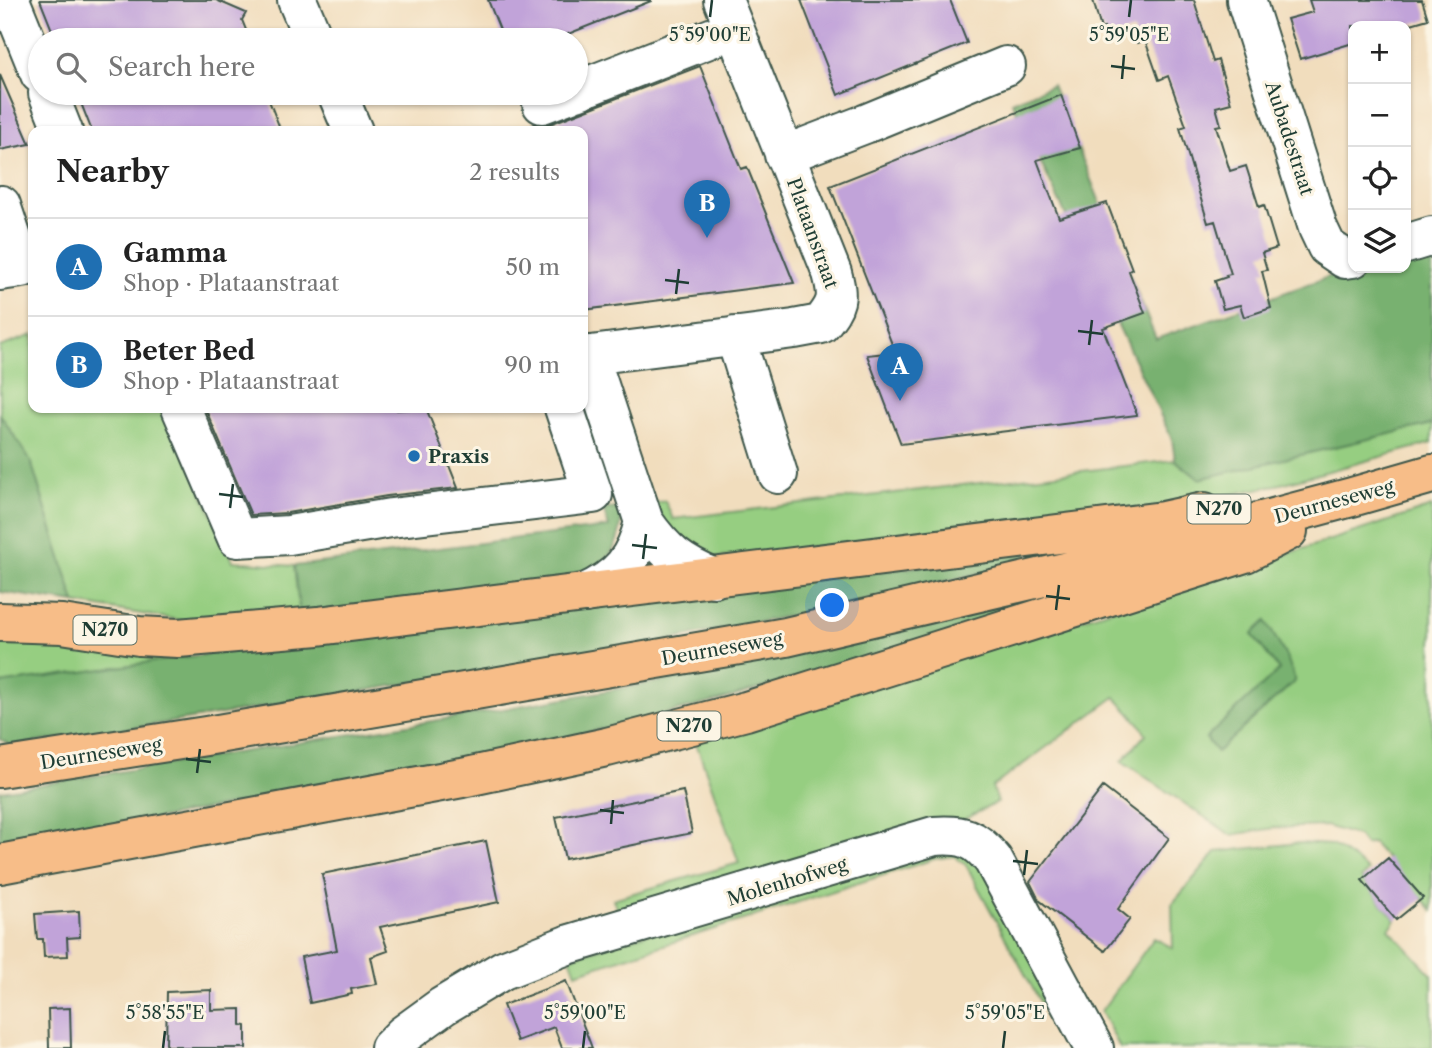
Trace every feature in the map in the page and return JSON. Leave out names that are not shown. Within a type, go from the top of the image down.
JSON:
[{"type":"main road","name":"Deurneseweg","points":[[0,768],[206,736],[786,637],[1108,562],[1352,498],[1432,474]]},
{"type":"main road","name":"N270","points":[[0,622],[62,624],[139,636],[178,638],[318,626],[1163,521],[1232,506],[1352,498]]},
{"type":"main road","name":"N270","points":[[0,864],[462,778],[607,747],[746,711],[1245,553],[1352,498]]},
{"type":"street","points":[[10,0],[24,59]]},
{"type":"street","points":[[297,0],[309,28]]},
{"type":"street","name":"Aubadestraat","points":[[1246,0],[1318,228],[1326,247],[1348,259]]},
{"type":"street","points":[[588,84],[729,14]]},
{"type":"street","name":"Plataanstraat","points":[[588,355],[821,324],[835,306],[837,290],[832,273],[729,14]]},
{"type":"street","points":[[784,155],[1006,66]]},
{"type":"street","points":[[53,105],[61,126]]},
{"type":"street","points":[[342,105],[351,126]]},
{"type":"street","points":[[0,271],[22,268],[1,205]]},
{"type":"street","points":[[1411,242],[1432,236]]},
{"type":"street","points":[[735,337],[778,474]]},
{"type":"street","name":"Plataanstraat","points":[[588,361],[645,522],[657,541],[674,557],[693,570],[714,578]]},
{"type":"street","points":[[183,413],[237,538],[289,535],[391,518],[593,494],[566,413]]},
{"type":"street","points":[[585,593],[613,578],[625,566],[634,553],[645,522]]},
{"type":"street","name":"Molenhofweg","points":[[390,1048],[403,1035],[443,1006],[503,970],[567,945],[934,836],[954,835],[972,840],[984,848],[993,860],[1094,1048]]},
{"type":"green space","points":[[1052,85],[1156,339],[1348,270],[1348,273],[1411,273],[1411,248],[1432,241],[1432,424],[1199,479],[1175,460],[1172,439],[1012,102]]},
{"type":"green space","points":[[28,337],[28,413],[166,413],[233,561],[294,566],[300,615],[197,623],[75,603],[31,462],[0,414],[0,347]]},
{"type":"green space","points":[[0,414],[31,462],[75,603],[0,592]]},
{"type":"green space","points":[[1432,424],[1432,443],[1281,484],[1168,507],[708,559],[670,533],[654,503],[665,501],[673,519],[1175,460],[1199,479]]},
{"type":"green space","points":[[1432,507],[1432,910],[1373,843],[1365,845],[1358,836],[1326,826],[1274,828],[1231,835],[1122,761],[1146,734],[1115,697],[992,787],[998,802],[963,820],[621,921],[613,899],[739,863],[695,740]],"holes":[[[1279,670],[1295,681],[1216,751],[1206,738]]]},
{"type":"green space","points":[[622,508],[619,533],[610,555],[598,567],[573,580],[300,615],[294,566],[609,527],[603,509]]},
{"type":"green space","points":[[1028,553],[1019,564],[849,604],[654,643],[12,746],[0,739],[0,684],[193,656]]},
{"type":"green space","points":[[1038,595],[1037,607],[718,701],[481,758],[0,848],[0,791],[721,671],[953,618]]},
{"type":"green space","points":[[1266,621],[1288,660],[1295,681],[1217,752],[1206,738],[1279,670],[1252,634]]},
{"type":"green space","points":[[0,636],[193,656],[0,684]]},
{"type":"green space","points":[[1298,843],[1332,845],[1368,871],[1361,878],[1396,920],[1389,929],[1432,975],[1432,1048],[1120,1048],[1101,1011],[1154,938],[1173,948],[1172,904],[1216,852]]},
{"type":"green space","points":[[933,846],[978,858],[1084,1048],[1065,1048],[966,865],[954,856],[934,859],[576,973],[570,957]]},
{"type":"building","points":[[40,0],[216,0],[246,13],[242,20],[245,28],[51,28]]},
{"type":"building","points":[[488,0],[651,0],[583,28],[499,28]]},
{"type":"building","points":[[801,0],[950,0],[967,43],[838,95]]},
{"type":"building","points":[[1093,0],[1194,0],[1213,62],[1218,60],[1231,103],[1216,107],[1221,125],[1216,126],[1230,171],[1246,166],[1259,207],[1264,205],[1277,248],[1262,253],[1267,270],[1262,271],[1271,308],[1244,317],[1240,305],[1223,309],[1215,281],[1231,274],[1215,221],[1208,223],[1180,128],[1186,126],[1168,76],[1159,80],[1145,40],[1137,43],[1133,30],[1107,38],[1104,28],[1101,29]]},
{"type":"building","points":[[1309,0],[1422,0],[1428,19],[1411,24],[1411,21],[1348,21],[1348,45],[1300,59],[1287,19],[1313,12]]},
{"type":"building","points":[[700,66],[741,169],[747,167],[794,283],[588,309],[588,126],[539,126]]},
{"type":"building","points":[[0,75],[28,144],[0,150]]},
{"type":"building","points":[[1061,95],[1080,148],[1037,160],[1059,218],[1107,203],[1145,313],[1103,328],[1137,415],[901,444],[867,355],[895,352],[830,186]]},
{"type":"building","points":[[82,105],[271,105],[279,126],[90,126]]},
{"type":"building","points":[[207,413],[428,413],[458,488],[387,496],[287,513],[251,515]]},
{"type":"building","points":[[1103,787],[1169,838],[1118,909],[1130,919],[1105,951],[1039,900],[1030,882]]},
{"type":"building","points":[[683,791],[692,833],[565,859],[556,817]]},
{"type":"building","points":[[486,841],[499,902],[380,927],[388,951],[371,957],[377,984],[351,989],[352,994],[310,1003],[301,957],[337,950],[322,874]]},
{"type":"building","points":[[1388,858],[1423,898],[1396,920],[1362,880]]},
{"type":"building","points":[[79,911],[80,937],[67,938],[68,956],[44,957],[43,939],[37,939],[35,914]]},
{"type":"building","points":[[566,981],[592,1048],[562,1048],[554,1027],[517,1041],[503,1005]]},
{"type":"building","points":[[211,990],[211,1010],[241,1009],[241,1025],[246,1026],[246,1048],[166,1046],[167,992]]},
{"type":"building","points":[[70,1008],[71,1048],[49,1048],[48,1009]]},
{"type":"place","name":"Beter Bed","points":[[707,238]]},
{"type":"place","name":"Gamma","points":[[900,401]]},
{"type":"place","name":"Praxis","points":[[414,456]]}]
